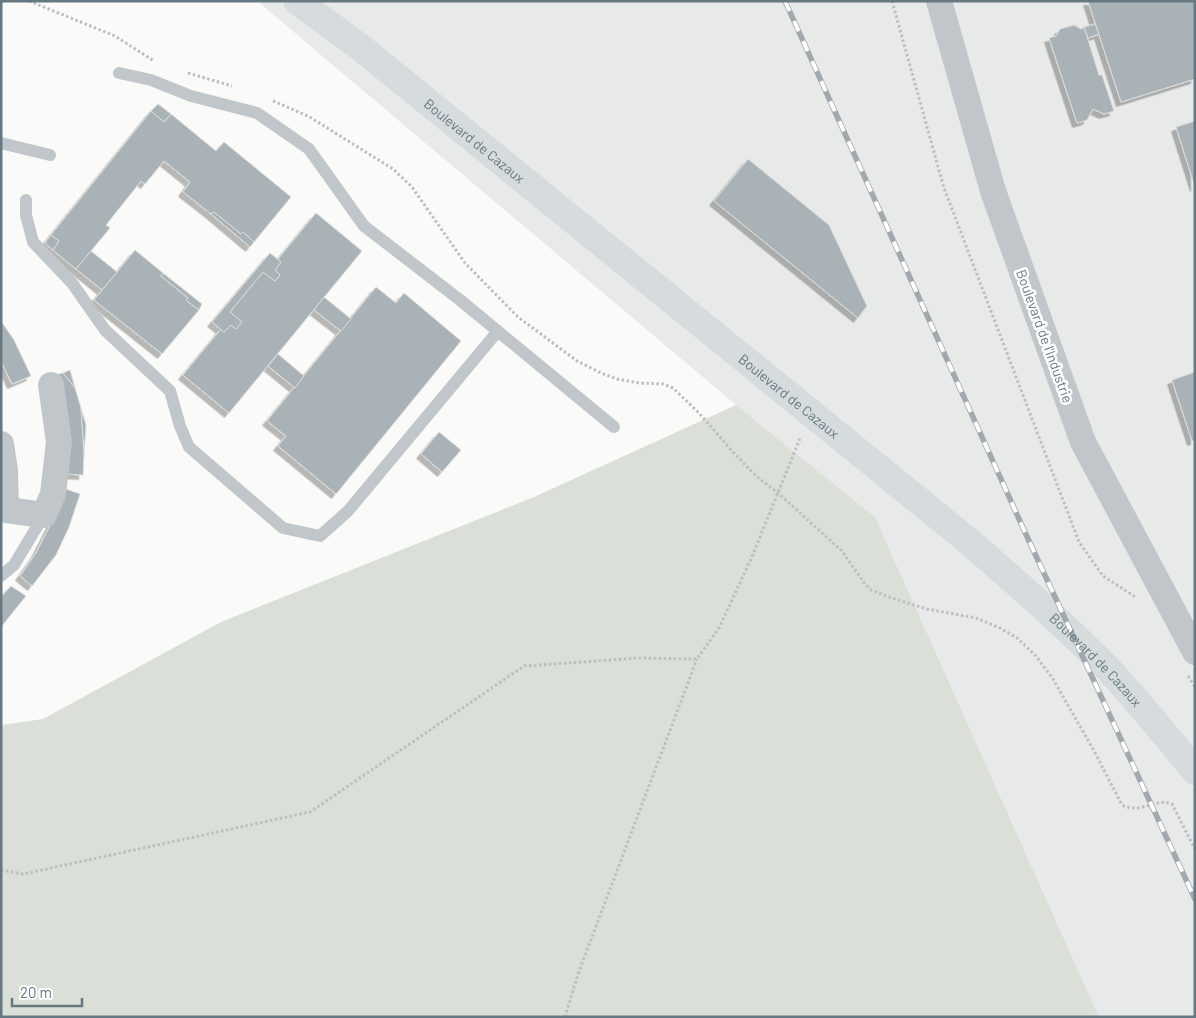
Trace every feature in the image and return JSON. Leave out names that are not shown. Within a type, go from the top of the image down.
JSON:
[{"type":"main road","name":"Boulevard de Cazaux","points":[[297,1],[360,47],[966,539],[1033,597],[1110,671],[1163,731],[1195,771]]},
{"type":"main road","name":"Boulevard de Cazaux","points":[[311,1],[360,47]]},
{"type":"street","name":"Boulevard de l'Industrie","points":[[939,1],[993,192],[1083,442],[1143,558],[1190,662]]},
{"type":"street","points":[[1,444],[5,471],[6,510],[44,515],[53,494],[59,442],[51,385]]},
{"type":"lane","points":[[118,74],[152,80],[191,96],[257,113],[309,149],[364,226],[460,300],[614,427]]},
{"type":"lane","points":[[1,143],[50,155]]},
{"type":"lane","points":[[26,200],[26,215],[33,242],[72,283],[105,330],[170,391],[180,426],[189,447],[283,528],[320,536],[348,511],[498,331]]},
{"type":"lane","points":[[1,576],[14,565],[44,515]]},
{"type":"path","points":[[29,1],[115,36],[159,63]]},
{"type":"path","points":[[892,1],[944,188],[1079,542],[1104,576],[1142,602]]},
{"type":"path","points":[[186,73],[234,86]]},
{"type":"path","points":[[267,99],[308,116],[393,169],[412,186],[464,263],[518,317],[577,361],[617,380],[663,384],[673,388],[699,413],[756,476],[778,493],[842,551],[871,590],[928,608],[976,618],[1000,628],[1017,638],[1036,656],[1053,679],[1093,749],[1122,806],[1133,809],[1161,802],[1172,804],[1195,849]]},
{"type":"path","points":[[565,1017],[578,974],[697,659],[718,628],[751,558],[810,413]]},
{"type":"path","points":[[1,870],[23,874],[310,812],[524,666],[639,658],[697,659]]},
{"type":"path","points":[[1190,662],[1195,687]]},
{"type":"shaded area","points":[[257,1],[1195,1],[1195,1017],[1099,1017],[875,517],[736,405]]},
{"type":"shaded area","points":[[736,405],[875,517],[1099,1017],[1,1017],[1,725],[43,719],[221,622],[534,497]]},
{"type":"building","points":[[1088,1],[1195,1],[1195,79],[1121,102]]},
{"type":"building","points":[[1095,24],[1099,34],[1088,38],[1084,27]]},
{"type":"building","points":[[1074,25],[1081,29],[1084,27],[1099,75],[1102,75],[1114,111],[1104,114],[1093,109],[1087,120],[1077,123],[1049,38],[1056,36],[1060,29]]},
{"type":"building","points":[[158,104],[171,114],[164,122],[151,111]]},
{"type":"building","points":[[151,111],[164,122],[171,114],[216,151],[224,142],[291,197],[254,242],[214,212],[211,214],[183,192],[190,182],[164,161],[145,184],[141,181],[106,225],[110,228],[76,269],[53,250],[59,241],[51,235]]},
{"type":"building","points":[[1195,121],[1195,187],[1176,127]]},
{"type":"building","points":[[748,159],[829,225],[867,306],[858,318],[714,201]]},
{"type":"building","points":[[214,212],[254,242],[250,247],[211,214]]},
{"type":"building","points":[[316,213],[362,251],[229,413],[183,375],[221,329],[224,332],[231,325],[236,329],[242,322],[230,312],[263,272],[275,281],[280,275],[275,270],[281,262],[278,259]]},
{"type":"building","points":[[51,235],[59,241],[53,250],[45,243]]},
{"type":"building","points":[[135,250],[163,273],[161,276],[188,298],[186,300],[199,310],[162,354],[94,300]]},
{"type":"building","points":[[91,251],[117,272],[102,290],[76,269]]},
{"type":"building","points":[[270,253],[281,262],[275,270],[280,275],[275,281],[263,272],[230,312],[242,322],[236,329],[231,325],[224,332],[212,322]]},
{"type":"building","points":[[163,273],[202,304],[199,310],[186,300],[188,298],[161,276]]},
{"type":"building","points":[[376,287],[396,303],[404,293],[461,341],[336,494],[278,446],[286,436],[267,421]]},
{"type":"building","points":[[324,297],[351,319],[341,331],[314,310]]},
{"type":"building","points":[[1,321],[14,340],[31,376],[12,384],[1,361]]},
{"type":"building","points":[[278,354],[304,376],[295,388],[268,366]]},
{"type":"building","points":[[70,370],[75,388],[63,373]]},
{"type":"building","points":[[1195,372],[1195,440],[1192,441],[1172,380]]},
{"type":"building","points":[[63,373],[75,388],[81,408],[84,453],[83,475],[66,474],[52,376]]},
{"type":"building","points":[[81,408],[86,425],[84,453]]},
{"type":"building","points":[[439,432],[461,450],[442,472],[421,454]]},
{"type":"building","points":[[63,488],[80,494],[69,527],[56,555],[32,586],[20,576],[36,553],[52,522]]},
{"type":"building","points":[[11,586],[26,596],[1,627],[1,597]]},
{"type":"railway","points":[[785,1],[1024,530],[1195,899]]}]
